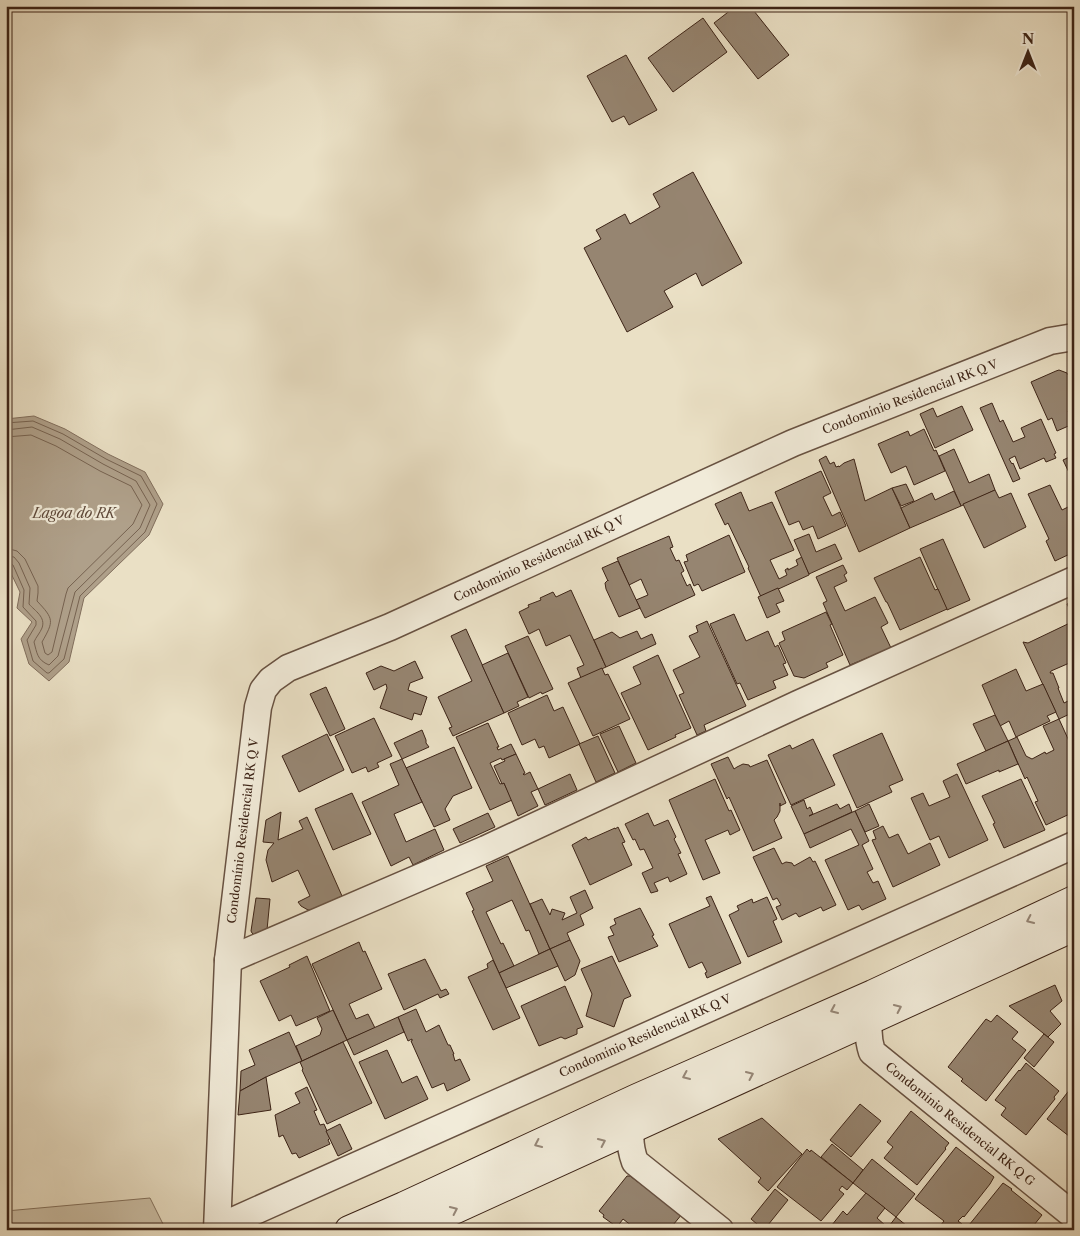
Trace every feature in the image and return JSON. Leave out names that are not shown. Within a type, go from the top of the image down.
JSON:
[{"type":"street","name":"Condomínio Residencial RK Q V","points":[[1074,337],[1050,341],[793,443],[399,623],[288,668],[271,680],[263,690],[258,707],[228,960],[217,1229],[1074,845]]},
{"type":"street","points":[[228,960],[486,849],[798,704],[1074,580]]},
{"type":"street","points":[[404,1222],[637,1098],[873,994],[1074,900]]},
{"type":"street","points":[[348,1230],[404,1222],[630,1129],[1074,927]]},
{"type":"street","name":"Condomínio Residencial RK Q G","points":[[873,994],[868,1040],[872,1052],[1074,1216]]},
{"type":"street","points":[[637,1098],[630,1129],[631,1151],[635,1162],[720,1230]]},
{"type":"shaded area","points":[[150,1198],[166,1230],[6,1230],[6,1211]]},
{"type":"water","name":"Lagoa do RK","points":[[34,416],[65,429],[108,454],[145,472],[163,504],[149,535],[84,598],[69,662],[49,681],[29,664],[21,639],[32,622],[17,608],[20,592],[6,563],[6,419]]},
{"type":"building","points":[[736,6],[750,6],[789,55],[758,79],[714,23]]},
{"type":"building","points":[[703,18],[727,52],[673,92],[648,58]]},
{"type":"building","points":[[626,55],[657,110],[629,125],[624,116],[612,122],[587,76]]},
{"type":"building","points":[[693,172],[742,263],[702,286],[696,273],[664,291],[673,307],[627,332],[584,248],[601,239],[596,230],[625,214],[630,224],[660,207],[653,194]]},
{"type":"building","points":[[1059,370],[1068,375],[1073,373],[1074,375],[1074,406],[1068,411],[1073,424],[1057,431],[1052,418],[1048,420],[1031,382]]},
{"type":"building","points":[[992,403],[1000,422],[1003,420],[1013,442],[1025,437],[1021,428],[1041,419],[1056,453],[1054,454],[1056,458],[1046,462],[1044,458],[1020,469],[1015,456],[1009,459],[1013,463],[1020,479],[1013,482],[980,408]]},
{"type":"building","points":[[962,406],[973,430],[935,448],[920,414],[933,408],[937,417]]},
{"type":"building","points":[[924,429],[945,471],[914,485],[906,466],[891,473],[878,444],[908,431],[910,436]]},
{"type":"building","points":[[954,449],[969,483],[989,474],[995,490],[961,506],[939,456]]},
{"type":"building","points":[[1074,455],[1074,483],[1063,460]]},
{"type":"building","points":[[826,456],[830,464],[834,462],[836,467],[854,459],[865,501],[892,488],[910,528],[859,552],[819,460]]},
{"type":"building","points":[[821,471],[831,493],[823,497],[832,516],[840,512],[846,526],[818,539],[813,526],[803,530],[799,521],[789,525],[775,492]]},
{"type":"building","points":[[906,484],[914,501],[901,506],[892,488]]},
{"type":"building","points":[[1050,485],[1062,510],[1074,504],[1074,550],[1071,551],[1072,553],[1055,561],[1046,541],[1049,539],[1028,494]]},
{"type":"building","points":[[995,490],[999,498],[1011,493],[1026,527],[984,548],[963,504]]},
{"type":"building","points":[[954,491],[961,506],[910,528],[901,508],[932,493],[935,500]]},
{"type":"building","points":[[741,492],[749,511],[772,502],[794,550],[770,560],[779,579],[787,575],[785,570],[798,565],[796,560],[802,557],[809,575],[761,597],[728,523],[725,525],[715,504]]},
{"type":"building","points":[[809,534],[816,552],[835,544],[842,559],[809,574],[794,540]]},
{"type":"building","points":[[729,535],[745,572],[702,591],[698,584],[694,586],[684,562],[688,561],[686,555]]},
{"type":"building","points":[[669,536],[673,547],[670,548],[676,561],[679,560],[684,571],[681,573],[687,586],[690,584],[695,595],[645,618],[636,600],[648,595],[641,579],[629,585],[617,558]]},
{"type":"building","points":[[943,539],[970,600],[947,610],[920,549]]},
{"type":"building","points":[[920,557],[935,590],[938,589],[947,609],[900,630],[874,578]]},
{"type":"building","points":[[618,561],[640,608],[619,617],[606,589],[605,583],[608,580],[602,568]]},
{"type":"building","points":[[843,565],[847,573],[844,575],[847,581],[834,587],[845,611],[875,597],[888,623],[881,627],[891,648],[850,665],[823,603],[827,601],[816,577]]},
{"type":"building","points":[[778,588],[784,601],[776,604],[780,612],[767,618],[758,597]]},
{"type":"building","points":[[571,590],[606,667],[581,678],[577,668],[584,665],[570,635],[546,646],[539,629],[529,634],[519,612],[553,592],[556,597]]},
{"type":"building","points":[[1074,601],[1074,618],[1067,604]]},
{"type":"building","points":[[826,612],[843,655],[826,663],[828,667],[804,678],[794,676],[779,643],[785,640],[782,632]]},
{"type":"building","points":[[734,614],[746,641],[768,631],[775,647],[778,645],[786,663],[783,664],[788,675],[773,681],[776,688],[748,700],[740,683],[737,684],[710,624]]},
{"type":"building","points":[[707,621],[746,706],[704,725],[706,731],[697,735],[679,695],[684,693],[673,670],[700,657],[689,636],[698,632],[696,626]]},
{"type":"building","points":[[1074,621],[1074,661],[1050,673],[1053,673],[1064,703],[1074,698],[1074,712],[1059,719],[1023,642],[1028,643]]},
{"type":"building","points":[[466,629],[504,713],[453,736],[449,728],[452,727],[438,697],[472,681],[451,636]]},
{"type":"building","points":[[637,631],[641,639],[652,634],[656,644],[606,667],[594,640],[612,632],[620,638]]},
{"type":"building","points":[[528,636],[553,689],[529,698],[505,646]]},
{"type":"building","points":[[508,653],[528,697],[517,702],[519,706],[504,713],[482,665]]},
{"type":"building","points":[[658,655],[691,728],[648,750],[621,693],[641,684],[633,667]]},
{"type":"building","points":[[415,661],[423,678],[410,683],[408,690],[427,697],[421,715],[414,713],[412,720],[380,708],[387,688],[386,684],[374,690],[366,673],[381,666],[394,671]]},
{"type":"building","points":[[602,668],[605,675],[608,674],[630,719],[593,736],[568,683]]},
{"type":"building","points":[[1016,669],[1026,691],[1043,684],[1056,712],[1047,716],[1050,721],[1016,737],[1009,721],[1000,726],[982,685]]},
{"type":"building","points":[[326,687],[345,729],[330,736],[310,694]]},
{"type":"building","points":[[547,695],[554,711],[563,707],[580,744],[549,758],[544,746],[539,748],[535,739],[522,745],[508,713]]},
{"type":"building","points":[[995,715],[1008,741],[986,751],[973,724]]},
{"type":"building","points":[[374,718],[392,756],[377,763],[379,767],[368,772],[366,767],[352,773],[335,736]]},
{"type":"building","points":[[1059,719],[1074,752],[1074,812],[1046,825],[1035,802],[1038,801],[1027,777],[1025,779],[1008,741],[1017,737],[1026,756],[1032,759],[1045,752],[1046,754],[1054,750],[1043,726]]},
{"type":"building","points":[[488,723],[499,747],[497,747],[498,750],[511,744],[516,754],[490,763],[500,784],[504,783],[512,800],[490,810],[456,737]]},
{"type":"building","points":[[619,726],[636,763],[618,772],[600,734]]},
{"type":"building","points":[[422,730],[429,747],[402,759],[394,743]]},
{"type":"building","points":[[882,733],[903,780],[889,786],[892,792],[857,808],[833,755]]},
{"type":"building","points":[[327,734],[344,770],[299,792],[282,756]]},
{"type":"building","points":[[598,736],[615,773],[596,782],[579,744]]},
{"type":"building","points":[[813,739],[835,785],[791,805],[768,755],[790,745],[792,749]]},
{"type":"building","points":[[1008,741],[1018,764],[966,784],[957,764]]},
{"type":"building","points":[[454,747],[472,788],[453,796],[445,809],[450,820],[434,827],[406,768]]},
{"type":"building","points":[[516,754],[525,773],[523,774],[530,772],[538,789],[531,792],[538,806],[518,816],[504,783],[502,784],[494,766]]},
{"type":"building","points":[[728,757],[734,769],[743,764],[750,767],[767,760],[786,803],[780,806],[780,811],[774,820],[782,838],[753,851],[729,797],[727,799],[711,764]]},
{"type":"building","points":[[402,759],[422,802],[394,814],[406,842],[435,829],[444,850],[413,865],[409,857],[391,866],[362,802],[399,785],[390,764]]},
{"type":"building","points":[[570,774],[577,790],[545,805],[538,789]]},
{"type":"building","points":[[957,774],[988,840],[949,858],[939,836],[930,840],[911,798],[923,793],[929,806],[950,797],[943,781]]},
{"type":"building","points":[[715,779],[729,811],[731,810],[740,830],[730,835],[728,830],[705,840],[720,873],[703,880],[669,800]]},
{"type":"building","points":[[1021,779],[1045,830],[1004,848],[982,796]]},
{"type":"building","points":[[352,793],[371,834],[333,850],[315,809]]},
{"type":"building","points":[[804,800],[807,809],[810,807],[813,814],[809,816],[837,804],[840,809],[849,804],[852,812],[804,834],[791,806]]},
{"type":"building","points":[[869,804],[879,826],[865,832],[855,811]]},
{"type":"building","points":[[855,811],[869,841],[862,845],[873,869],[867,872],[873,883],[878,881],[886,899],[862,910],[859,905],[848,910],[825,860],[859,845],[851,829],[810,848],[804,834]]},
{"type":"building","points":[[281,812],[278,840],[303,829],[299,821],[307,817],[342,896],[312,910],[308,910],[298,902],[310,896],[298,870],[272,882],[266,860],[268,850],[274,843],[263,842],[266,820]]},
{"type":"building","points":[[488,813],[495,827],[460,843],[453,829]]},
{"type":"building","points":[[648,813],[654,826],[668,820],[676,837],[674,839],[681,853],[678,854],[687,874],[670,882],[668,877],[654,883],[658,891],[651,893],[642,873],[653,868],[644,849],[640,850],[625,824]]},
{"type":"building","points":[[883,826],[889,838],[898,834],[908,854],[930,843],[940,865],[893,887],[872,840],[876,839],[873,831]]},
{"type":"building","points":[[618,827],[625,842],[622,843],[632,865],[590,885],[572,845],[586,837],[588,840]]},
{"type":"building","points":[[774,848],[782,864],[786,862],[792,863],[794,866],[810,857],[813,862],[815,861],[836,905],[823,911],[821,907],[799,917],[796,913],[782,920],[776,907],[781,905],[777,898],[773,900],[753,857]]},
{"type":"building","points":[[508,856],[550,949],[539,954],[529,930],[526,931],[512,900],[486,912],[514,966],[499,973],[466,893],[493,881],[486,866]]},
{"type":"building","points":[[585,890],[593,908],[580,915],[584,925],[567,933],[570,940],[550,949],[530,904],[542,899],[550,915],[552,909],[565,913],[562,920],[577,913],[570,897]]},
{"type":"building","points":[[711,896],[741,963],[707,978],[705,973],[707,972],[702,962],[689,968],[669,924],[710,906],[706,898]]},
{"type":"building","points":[[767,897],[777,919],[773,921],[782,942],[748,957],[729,915],[739,910],[737,906],[752,899],[753,903]]},
{"type":"building","points":[[256,898],[270,899],[267,930],[254,935],[251,931]]},
{"type":"building","points":[[640,908],[658,946],[619,962],[608,937],[614,935],[610,927],[616,924],[614,919]]},
{"type":"building","points":[[570,940],[580,961],[575,975],[565,981],[550,949]]},
{"type":"building","points":[[359,942],[382,989],[349,1004],[356,1019],[368,1014],[375,1028],[347,1040],[312,964]]},
{"type":"building","points":[[550,949],[558,966],[506,988],[499,973]]},
{"type":"building","points":[[307,956],[330,1011],[296,1026],[291,1015],[279,1021],[260,981],[290,967],[289,965]]},
{"type":"building","points":[[612,956],[631,996],[624,999],[614,1027],[586,1016],[592,994],[581,969]]},
{"type":"building","points":[[425,959],[441,991],[446,989],[449,994],[440,998],[438,994],[404,1010],[388,974]]},
{"type":"building","points":[[493,960],[520,1018],[493,1030],[468,977],[488,968],[487,964]]},
{"type":"building","points":[[1055,985],[1062,1001],[1050,1011],[1061,1024],[1048,1037],[1009,1006]]},
{"type":"building","points":[[565,986],[583,1027],[577,1029],[577,1034],[565,1039],[561,1037],[539,1046],[521,1006]]},
{"type":"building","points":[[416,1009],[426,1032],[439,1025],[454,1054],[455,1061],[460,1059],[470,1080],[447,1091],[444,1083],[432,1088],[411,1041],[412,1039],[408,1041],[398,1017]]},
{"type":"building","points":[[333,1010],[347,1040],[302,1061],[296,1046],[320,1035],[322,1029],[317,1018]]},
{"type":"building","points":[[997,1015],[1018,1032],[1012,1039],[1026,1050],[986,1101],[961,1081],[963,1079],[948,1067],[986,1019],[991,1022]]},
{"type":"building","points":[[398,1017],[404,1032],[354,1055],[347,1040]]},
{"type":"building","points":[[289,1032],[302,1061],[240,1091],[241,1071],[255,1065],[249,1050]]},
{"type":"building","points":[[1044,1034],[1054,1042],[1034,1067],[1024,1058]]},
{"type":"building","points":[[343,1042],[372,1103],[327,1124],[300,1062]]},
{"type":"building","points":[[387,1050],[402,1083],[417,1076],[428,1099],[385,1119],[359,1062]]},
{"type":"building","points":[[1026,1063],[1059,1091],[1054,1097],[1055,1099],[1026,1135],[1001,1115],[1006,1108],[995,1100]]},
{"type":"building","points":[[266,1077],[271,1110],[238,1115],[240,1091]]},
{"type":"building","points":[[1074,1084],[1074,1140],[1047,1119]]},
{"type":"building","points":[[307,1087],[317,1110],[314,1111],[320,1125],[324,1124],[330,1138],[328,1140],[330,1144],[299,1158],[296,1153],[292,1154],[283,1135],[279,1137],[275,1115],[300,1103],[295,1093]]},
{"type":"building","points":[[860,1104],[881,1121],[851,1157],[830,1140]]},
{"type":"building","points":[[911,1111],[949,1143],[917,1185],[884,1158],[893,1147],[887,1142]]},
{"type":"building","points":[[762,1118],[802,1154],[768,1191],[758,1182],[761,1178],[718,1139]]},
{"type":"building","points":[[340,1124],[352,1149],[338,1156],[326,1131]]},
{"type":"building","points":[[832,1144],[863,1170],[853,1183],[821,1157]]},
{"type":"building","points":[[956,1147],[994,1177],[964,1217],[958,1221],[962,1224],[958,1230],[937,1230],[944,1221],[915,1199]]},
{"type":"building","points":[[807,1149],[810,1152],[811,1150],[853,1183],[847,1190],[842,1186],[839,1190],[844,1194],[821,1221],[777,1187]]},
{"type":"building","points":[[872,1159],[915,1194],[896,1217],[853,1183]]},
{"type":"building","points":[[627,1176],[630,1176],[682,1214],[669,1230],[637,1230],[623,1219],[617,1227],[603,1217],[604,1215],[599,1211]]},
{"type":"building","points":[[1003,1183],[1042,1215],[1030,1230],[965,1230]]},
{"type":"building","points":[[775,1189],[788,1200],[764,1230],[751,1219]]},
{"type":"building","points":[[866,1193],[885,1208],[877,1218],[886,1226],[883,1230],[828,1230],[843,1211],[847,1215]]},
{"type":"building","points":[[896,1217],[907,1226],[904,1230],[886,1230]]}]
